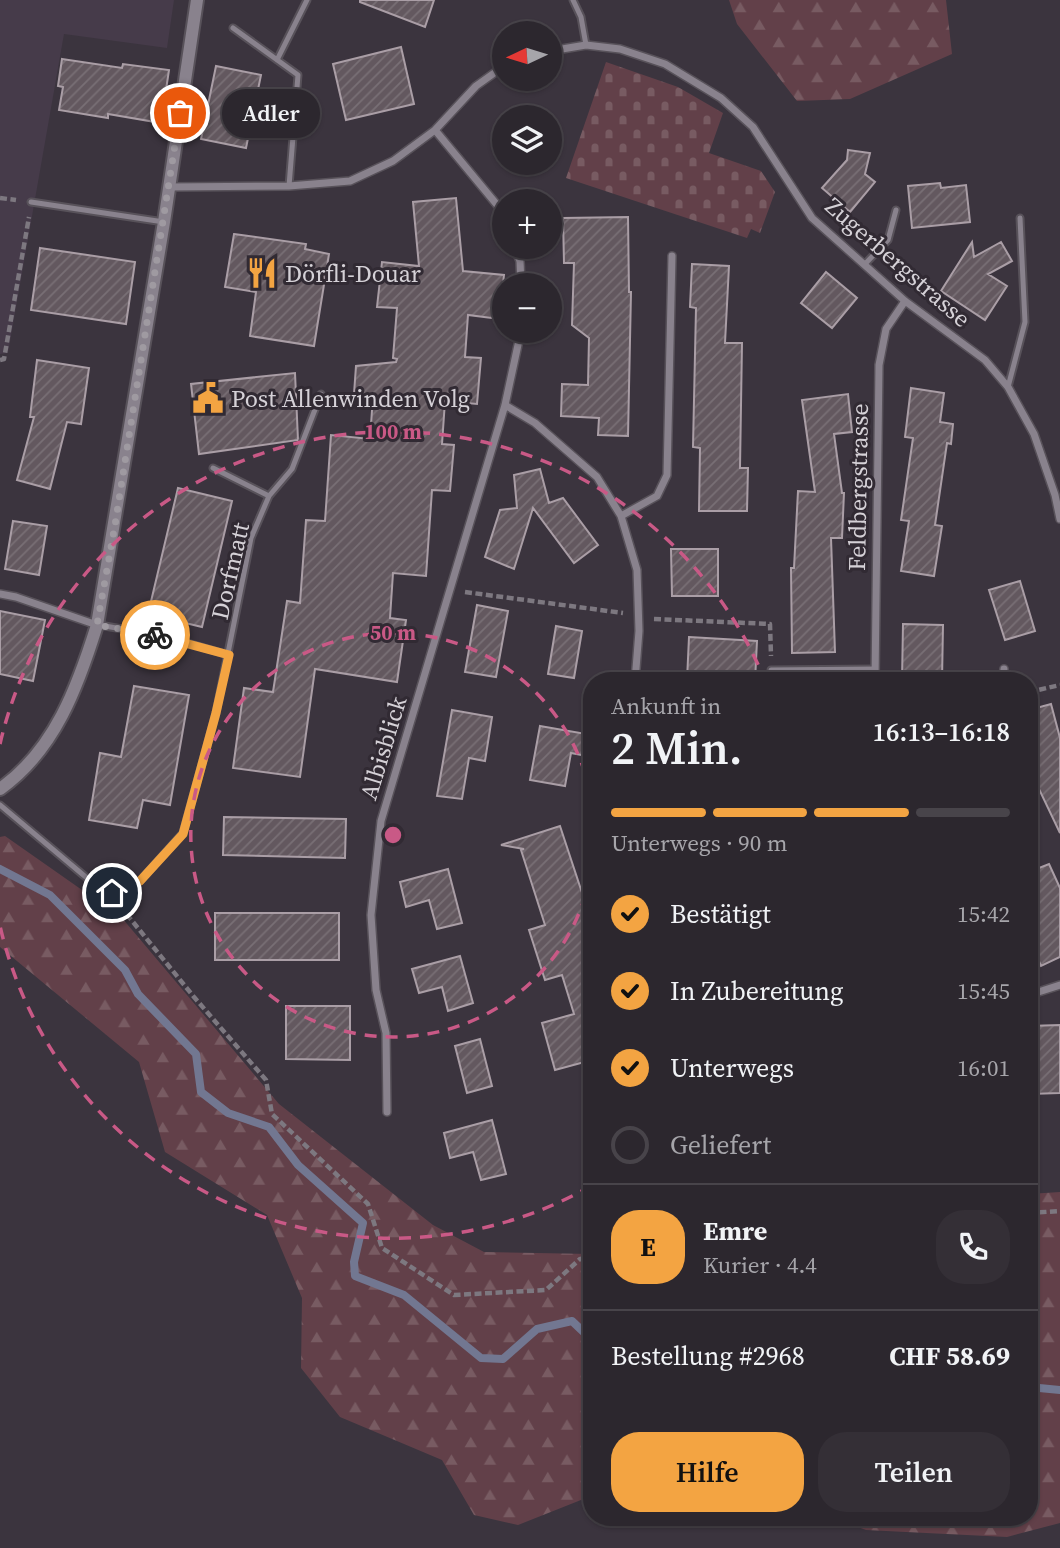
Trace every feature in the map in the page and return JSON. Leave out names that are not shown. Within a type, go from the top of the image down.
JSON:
[{"type":"street","points":[[0,789],[9,783],[44,744],[67,708],[79,683],[97,625],[164,222],[197,0]]},
{"type":"street","name":"Zugerbergstrasse","points":[[562,49],[586,45],[620,49],[666,64],[721,98],[753,127],[812,218],[905,300],[985,360],[1009,387],[1034,434],[1055,495],[1060,519]]},
{"type":"street","points":[[169,187],[289,186],[350,181],[393,161],[435,130],[475,86],[492,74]]},
{"type":"street","points":[[435,130],[492,198]]},
{"type":"street","points":[[621,516],[657,496],[667,475],[672,257]]},
{"type":"street","name":"Feldbergstrasse","points":[[875,669],[879,365],[886,328],[905,300]]},
{"type":"street","name":"Albisblick","points":[[387,1112],[386,1033],[376,990],[371,915],[381,821],[505,405],[518,343]]},
{"type":"street","points":[[505,405],[535,423],[597,477],[621,516],[637,570],[639,615],[636,672]]},
{"type":"street","points":[[0,594],[97,625]]},
{"type":"street","points":[[1038,992],[1060,985]]},
{"type":"lane","points":[[277,60],[307,0]]},
{"type":"lane","points":[[573,0],[581,17],[586,45]]},
{"type":"lane","points":[[233,29],[298,75],[289,186]]},
{"type":"lane","points":[[31,202],[164,222]]},
{"type":"lane","points":[[865,264],[888,240],[896,210]]},
{"type":"lane","points":[[1009,387],[1025,322],[1020,218]]},
{"type":"lane","name":"Dorfmatt","points":[[112,893],[140,881],[183,834],[216,713],[251,538],[269,496],[292,469],[321,394]]},
{"type":"lane","name":"Dorfmatt","points":[[213,468],[269,496]]},
{"type":"lane","name":"Dorfmatt","points":[[97,625],[163,636],[229,655]]},
{"type":"lane","points":[[771,670],[875,669]]},
{"type":"lane","points":[[0,805],[100,889],[112,893]]},
{"type":"path","points":[[0,360],[4,359],[31,202]]},
{"type":"path","points":[[450,590],[639,615]]},
{"type":"path","points":[[655,619],[770,624],[771,670]]},
{"type":"path","points":[[1038,690],[1060,685]]},
{"type":"path","points":[[112,893],[121,909],[266,1080],[272,1114],[368,1204],[382,1248],[454,1295],[546,1290],[583,1259]]},
{"type":"path","points":[[1038,1212],[1060,1211]]},
{"type":"shaded area","points":[[0,0],[174,0],[167,48],[64,34],[8,353],[0,354]]},
{"type":"green space","points":[[729,0],[946,0],[952,54],[850,99],[797,101],[737,24]]},
{"type":"green space","points":[[606,62],[678,87],[723,113],[709,153],[761,171],[775,192],[760,233],[751,229],[747,238],[566,178]]},
{"type":"green space","points":[[5,836],[122,918],[279,1104],[433,1225],[484,1252],[583,1254],[583,1499],[518,1525],[474,1515],[442,1460],[340,1417],[301,1368],[302,1298],[267,1215],[165,1152],[139,1062],[0,947],[0,837]]},
{"type":"green space","points":[[1060,1192],[1060,1523],[1007,1537],[866,1530],[855,1526],[1038,1526],[1038,1193]]},
{"type":"building","points":[[360,0],[434,0],[425,27]]},
{"type":"building","points":[[401,47],[414,104],[346,120],[333,64]]},
{"type":"building","points":[[62,59],[122,68],[123,64],[169,70],[161,123],[108,114],[108,118],[59,110],[63,87],[58,86]]},
{"type":"building","points":[[216,66],[261,75],[246,148],[201,139]]},
{"type":"building","points":[[848,150],[870,153],[865,174],[875,182],[850,212],[822,188],[847,160]]},
{"type":"building","points":[[940,183],[941,188],[966,185],[970,222],[912,228],[908,186]]},
{"type":"building","points":[[456,198],[463,271],[492,274],[492,318],[468,315],[465,357],[481,358],[477,404],[445,401],[442,444],[454,445],[450,491],[432,490],[426,576],[393,573],[390,618],[406,620],[397,682],[315,669],[300,777],[233,768],[244,688],[273,692],[287,601],[300,603],[306,520],[325,521],[331,435],[370,439],[373,396],[354,394],[356,366],[396,362],[397,359],[393,358],[397,308],[377,307],[382,262],[419,266],[413,202]]},
{"type":"building","points":[[628,217],[631,292],[628,436],[598,435],[599,418],[561,416],[562,384],[588,385],[589,338],[572,325],[574,263],[564,263],[563,218]]},
{"type":"building","points":[[234,234],[306,244],[305,249],[329,254],[314,346],[250,336],[256,292],[225,287]]},
{"type":"building","points":[[972,242],[974,257],[1001,242],[1012,261],[988,274],[1007,286],[985,320],[941,291]]},
{"type":"building","points":[[40,248],[135,262],[126,324],[31,310]]},
{"type":"building","points":[[692,264],[729,266],[725,343],[742,343],[740,468],[748,468],[747,511],[699,511],[700,448],[693,447],[696,308],[690,307]]},
{"type":"building","points":[[826,272],[857,298],[832,328],[801,303]]},
{"type":"building","points":[[37,360],[89,368],[81,424],[67,422],[50,489],[17,480],[34,417],[30,417]]},
{"type":"building","points":[[295,373],[298,440],[199,454],[191,384]]},
{"type":"building","points":[[911,388],[944,393],[940,422],[953,424],[951,444],[947,443],[935,525],[942,526],[934,576],[901,571],[909,521],[901,520],[913,438],[905,437]]},
{"type":"building","points":[[848,394],[852,432],[834,434],[844,493],[842,538],[831,538],[835,652],[792,653],[791,568],[794,568],[798,491],[815,492],[802,400]]},
{"type":"building","points":[[540,469],[549,503],[563,498],[598,545],[574,563],[533,508],[514,569],[485,557],[500,510],[517,508],[514,475]]},
{"type":"building","points":[[178,488],[232,501],[202,627],[148,614]]},
{"type":"building","points":[[13,521],[47,526],[39,575],[5,569]]},
{"type":"building","points":[[671,549],[718,549],[718,596],[672,596]]},
{"type":"building","points":[[1020,581],[1035,631],[1005,640],[989,590]]},
{"type":"building","points":[[477,605],[508,611],[496,677],[465,672]]},
{"type":"building","points":[[0,611],[45,620],[33,681],[0,674]]},
{"type":"building","points":[[903,624],[943,625],[942,672],[902,672]]},
{"type":"building","points":[[556,626],[582,631],[574,678],[548,674]]},
{"type":"building","points":[[689,637],[757,641],[755,672],[687,672]]},
{"type":"building","points":[[134,686],[189,695],[170,805],[143,800],[137,828],[89,820],[100,753],[121,757]]},
{"type":"building","points":[[1051,704],[1060,738],[1060,833],[1038,787],[1038,708]]},
{"type":"building","points":[[452,710],[492,717],[485,761],[469,758],[462,799],[437,796]]},
{"type":"building","points":[[540,726],[583,733],[583,755],[571,753],[565,786],[530,780]]},
{"type":"building","points":[[224,817],[346,819],[345,858],[223,855]]},
{"type":"building","points":[[560,826],[583,896],[583,1062],[555,1070],[542,1023],[574,1014],[562,975],[545,980],[529,930],[545,925],[521,850],[524,849],[501,845]]},
{"type":"building","points":[[1049,864],[1060,888],[1060,957],[1041,966],[1038,959],[1038,868]]},
{"type":"building","points":[[448,869],[462,923],[437,929],[429,900],[406,907],[400,882]]},
{"type":"building","points":[[215,913],[339,913],[339,960],[215,960]]},
{"type":"building","points":[[460,956],[473,1003],[448,1011],[442,987],[419,993],[412,969]]},
{"type":"building","points":[[286,1006],[350,1006],[350,1060],[286,1059]]},
{"type":"building","points":[[1060,1025],[1060,1093],[1038,1094],[1038,1026]]},
{"type":"building","points":[[480,1039],[492,1086],[467,1093],[455,1046]]},
{"type":"building","points":[[492,1120],[506,1174],[481,1180],[473,1152],[450,1158],[444,1133]]},
{"type":"waterway","points":[[0,869],[50,895],[125,970],[138,994],[196,1054],[201,1092],[228,1113],[269,1127],[298,1165],[363,1223],[354,1262],[355,1276],[404,1295],[481,1358],[503,1359],[537,1329],[572,1321],[583,1331]]},
{"type":"waterway","points":[[1038,1388],[1060,1390]]},
{"type":"way so far","points":[[155,635],[97,625],[180,113]]},
{"type":"place","name":"Adler","points":[[180,113]]},
{"type":"place","name":"Dörfli-Douar","points":[[262,273]]},
{"type":"place","name":"Post Allenwinden Volg","points":[[208,398]]},
{"type":"route","points":[[112,893],[140,881],[183,834],[229,655],[155,635]]}]
